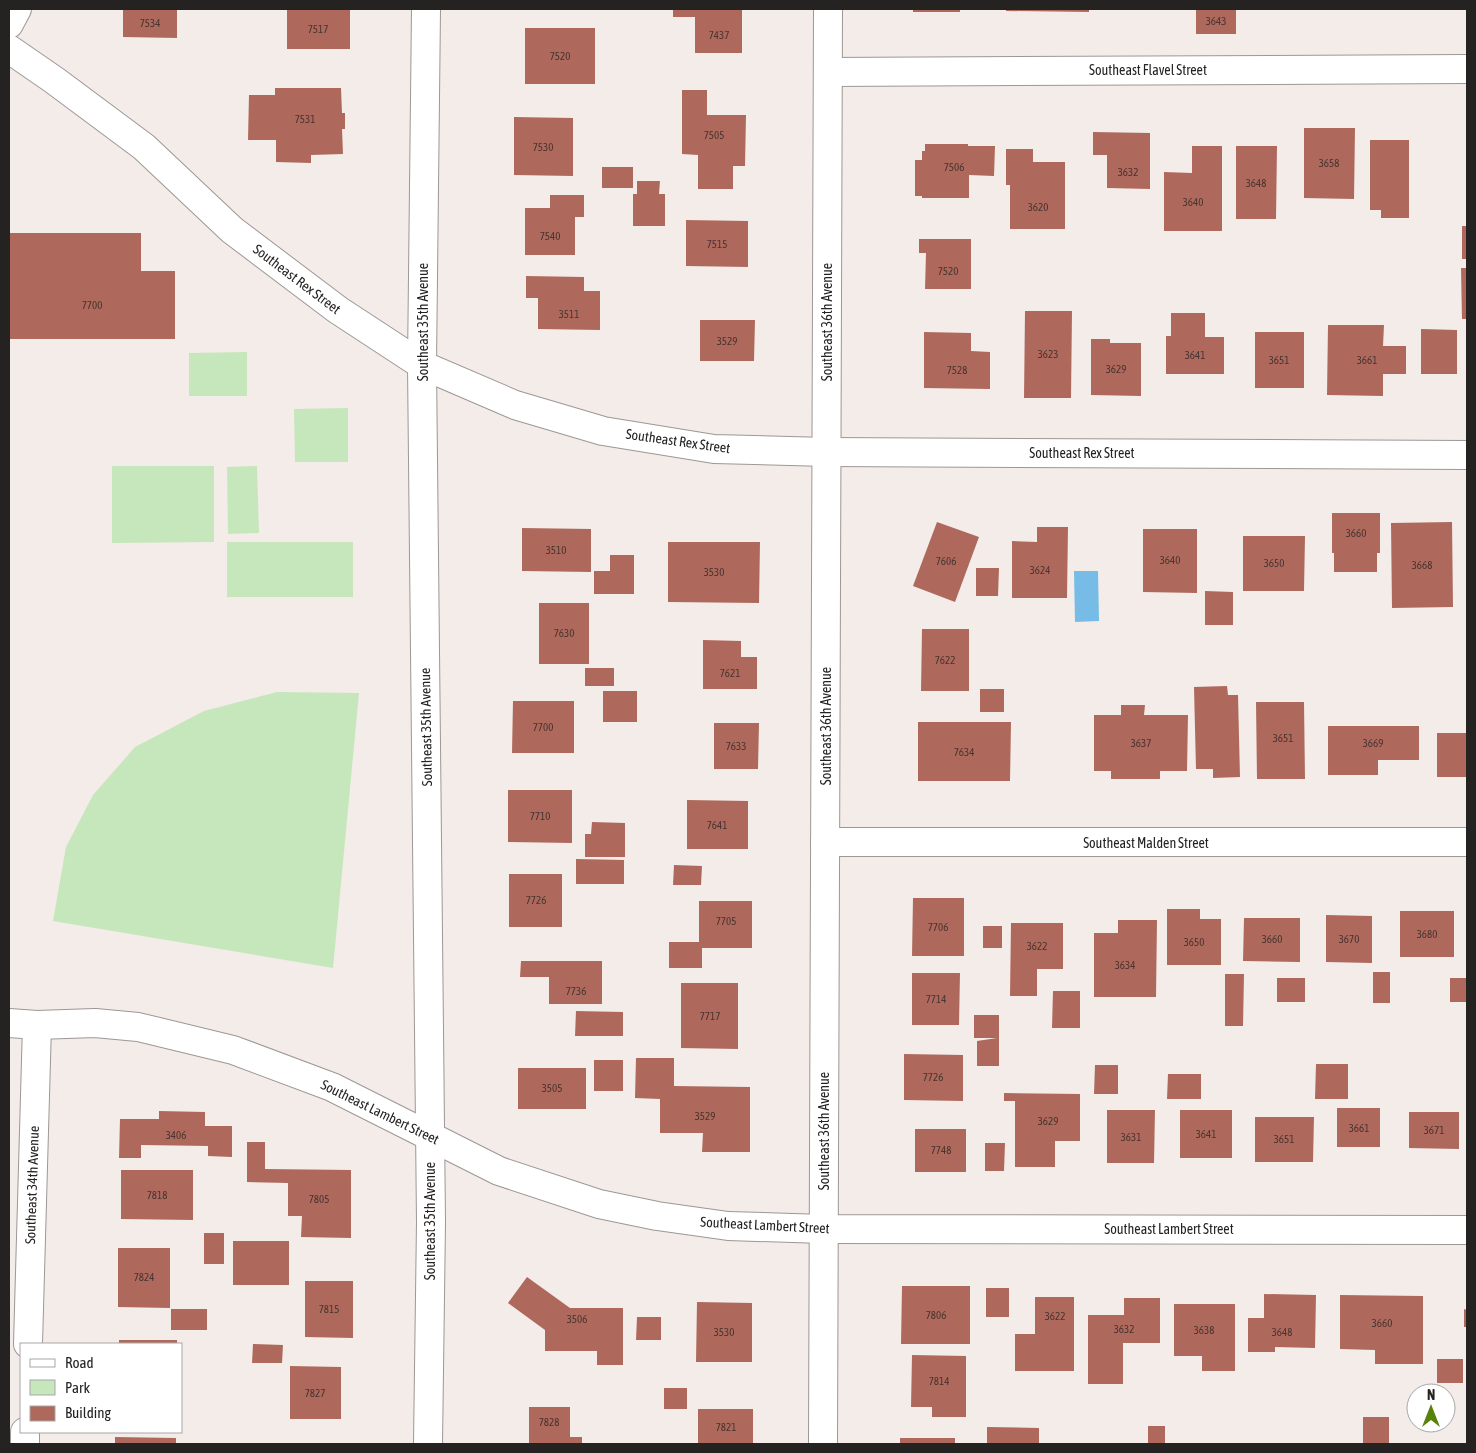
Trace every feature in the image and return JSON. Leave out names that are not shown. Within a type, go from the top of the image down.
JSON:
[{"type":"street","points":[[9,24],[17,9]]},
{"type":"street","name":"Southeast 35th Avenue","points":[[426,9],[422,365],[431,1222],[428,1444]]},
{"type":"street","name":"Southeast 36th Avenue","points":[[823,1444],[828,9]]},
{"type":"street","name":"Southeast Rex Street","points":[[9,49],[144,147],[232,230],[338,310],[422,365],[515,405],[603,431],[714,449],[827,452],[1467,455]]},
{"type":"street","name":"Southeast Flavel Street","points":[[828,72],[1467,68]]},
{"type":"street","name":"Southeast Malden Street","points":[[825,842],[1467,842]]},
{"type":"street","name":"Southeast Lambert Street","points":[[9,1023],[37,1026],[95,1023],[138,1027],[233,1050],[332,1087],[499,1171],[599,1204],[657,1216],[728,1226],[824,1229],[1467,1230]]},
{"type":"street","name":"Southeast 34th Avenue","points":[[28,1343],[37,1026]]},
{"type":"green space","points":[[247,352],[247,396],[189,396],[189,353]]},
{"type":"green space","points":[[348,408],[348,462],[295,462],[294,409]]},
{"type":"green space","points":[[112,466],[214,466],[214,542],[112,543]]},
{"type":"green space","points":[[257,466],[259,533],[228,534],[227,467]]},
{"type":"green space","points":[[227,542],[353,542],[353,597],[227,597]]},
{"type":"green space","points":[[277,692],[359,693],[333,968],[53,921],[66,847],[93,795],[135,747],[204,711]]},
{"type":"water","points":[[1074,571],[1098,571],[1099,621],[1075,622]]},
{"type":"building","points":[[123,9],[177,9],[177,38],[123,37]]},
{"type":"building","points":[[287,9],[350,9],[350,49],[287,49]]},
{"type":"building","points":[[673,9],[742,9],[742,53],[695,53],[695,17],[673,17]]},
{"type":"building","points":[[913,9],[960,9],[960,12],[913,12]]},
{"type":"building","points":[[1006,9],[1089,9],[1089,12],[1006,11]]},
{"type":"building","points":[[1196,9],[1236,9],[1236,34],[1196,34]]},
{"type":"building","points":[[525,28],[595,28],[595,84],[525,84]]},
{"type":"building","points":[[275,88],[341,88],[342,113],[345,113],[345,129],[342,129],[343,154],[311,155],[311,163],[276,162],[276,140],[248,140],[249,95],[275,95]]},
{"type":"building","points":[[682,90],[707,90],[707,115],[746,115],[745,166],[733,166],[733,189],[698,189],[698,155],[682,154]]},
{"type":"building","points":[[514,117],[573,118],[573,176],[514,175]]},
{"type":"building","points":[[1304,128],[1355,128],[1354,199],[1304,198]]},
{"type":"building","points":[[1093,132],[1150,133],[1150,189],[1107,188],[1107,155],[1093,155]]},
{"type":"building","points":[[1370,140],[1409,140],[1409,218],[1381,218],[1381,210],[1370,210]]},
{"type":"building","points":[[925,144],[995,146],[994,176],[969,175],[969,198],[922,198],[922,196],[915,196],[915,160],[922,160],[922,151],[925,151]]},
{"type":"building","points":[[1192,146],[1222,146],[1222,231],[1164,231],[1164,172],[1192,173]]},
{"type":"building","points":[[1236,146],[1277,146],[1276,219],[1236,219]]},
{"type":"building","points":[[1006,149],[1033,149],[1033,162],[1065,162],[1065,229],[1010,229],[1010,185],[1006,185]]},
{"type":"building","points":[[602,167],[633,167],[633,188],[602,188]]},
{"type":"building","points":[[637,181],[660,181],[659,194],[665,194],[665,226],[633,226],[633,194],[637,194]]},
{"type":"building","points":[[550,195],[584,195],[584,217],[575,217],[575,255],[525,255],[525,208],[550,208]]},
{"type":"building","points":[[686,220],[748,221],[748,267],[686,266]]},
{"type":"building","points":[[1462,226],[1467,226],[1467,259],[1462,259]]},
{"type":"building","points":[[9,233],[141,233],[141,271],[175,271],[175,339],[9,339]]},
{"type":"building","points":[[919,239],[971,239],[971,289],[925,289],[926,253],[919,253]]},
{"type":"building","points":[[1461,268],[1467,268],[1467,319],[1462,319]]},
{"type":"building","points":[[526,276],[584,277],[584,291],[600,291],[600,330],[538,329],[538,298],[526,298]]},
{"type":"building","points":[[1025,311],[1072,311],[1071,398],[1024,398]]},
{"type":"building","points":[[1171,313],[1205,313],[1205,337],[1224,337],[1224,374],[1166,374],[1166,336],[1171,336]]},
{"type":"building","points":[[700,320],[755,320],[754,361],[700,361]]},
{"type":"building","points":[[1328,325],[1384,325],[1383,346],[1406,346],[1406,374],[1383,374],[1383,396],[1327,395]]},
{"type":"building","points":[[1421,329],[1457,330],[1457,374],[1421,374]]},
{"type":"building","points":[[924,332],[971,333],[971,351],[990,352],[990,389],[924,388]]},
{"type":"building","points":[[1255,332],[1304,332],[1304,388],[1255,388]]},
{"type":"building","points":[[1091,339],[1110,339],[1110,343],[1141,343],[1141,396],[1091,395]]},
{"type":"building","points":[[1332,513],[1380,513],[1380,553],[1377,553],[1377,572],[1334,572]]},
{"type":"building","points":[[937,522],[979,537],[955,602],[913,586]]},
{"type":"building","points":[[1452,522],[1453,607],[1392,608],[1391,523]]},
{"type":"building","points":[[1037,527],[1068,527],[1067,598],[1012,598],[1012,541],[1037,542]]},
{"type":"building","points":[[522,528],[591,529],[591,572],[522,571]]},
{"type":"building","points":[[1143,529],[1197,529],[1197,593],[1143,592]]},
{"type":"building","points":[[1243,536],[1305,536],[1304,591],[1243,591]]},
{"type":"building","points":[[668,542],[760,542],[759,603],[668,602]]},
{"type":"building","points":[[610,555],[634,555],[634,594],[594,594],[594,571],[610,571]]},
{"type":"building","points":[[976,568],[999,568],[998,596],[976,596]]},
{"type":"building","points":[[1205,591],[1233,592],[1233,625],[1205,625]]},
{"type":"building","points":[[539,603],[589,603],[589,664],[539,664]]},
{"type":"building","points":[[922,629],[969,629],[969,691],[921,691]]},
{"type":"building","points":[[703,640],[741,641],[741,657],[757,657],[757,689],[703,689]]},
{"type":"building","points":[[585,668],[614,668],[614,686],[585,686]]},
{"type":"building","points":[[1227,686],[1228,695],[1238,695],[1240,777],[1213,778],[1213,769],[1196,769],[1194,687]]},
{"type":"building","points":[[980,689],[1004,689],[1004,712],[980,712]]},
{"type":"building","points":[[603,691],[637,691],[637,722],[603,722]]},
{"type":"building","points":[[513,701],[574,701],[574,753],[512,753]]},
{"type":"building","points":[[1256,702],[1304,702],[1305,779],[1257,779]]},
{"type":"building","points":[[1121,705],[1145,705],[1144,715],[1188,715],[1187,771],[1160,771],[1160,779],[1111,779],[1111,771],[1094,771],[1094,715],[1121,715]]},
{"type":"building","points":[[918,722],[1011,722],[1010,781],[918,781]]},
{"type":"building","points":[[714,723],[759,723],[758,769],[714,769]]},
{"type":"building","points":[[1328,726],[1419,726],[1419,760],[1378,760],[1378,775],[1328,775]]},
{"type":"building","points":[[1437,733],[1467,733],[1467,777],[1437,777]]},
{"type":"building","points":[[508,790],[572,790],[572,843],[508,842]]},
{"type":"building","points":[[687,800],[748,801],[748,849],[687,849]]},
{"type":"building","points":[[592,822],[625,823],[625,857],[585,857],[585,834],[591,834]]},
{"type":"building","points":[[576,859],[624,860],[624,884],[576,884]]},
{"type":"building","points":[[674,865],[702,866],[701,885],[673,885]]},
{"type":"building","points":[[509,874],[562,874],[562,927],[509,927]]},
{"type":"building","points":[[913,898],[964,898],[964,956],[912,956]]},
{"type":"building","points":[[699,901],[752,901],[752,948],[702,948],[702,968],[669,968],[669,942],[699,942]]},
{"type":"building","points":[[1167,909],[1200,909],[1200,919],[1221,919],[1221,965],[1167,965]]},
{"type":"building","points":[[1400,911],[1454,911],[1454,957],[1400,957]]},
{"type":"building","points":[[1326,915],[1372,916],[1372,963],[1326,962]]},
{"type":"building","points":[[1244,918],[1300,918],[1300,962],[1243,961]]},
{"type":"building","points":[[1118,920],[1157,920],[1156,997],[1094,997],[1094,933],[1118,933]]},
{"type":"building","points":[[1011,923],[1063,923],[1063,969],[1037,969],[1037,996],[1010,996]]},
{"type":"building","points":[[983,926],[1002,926],[1002,948],[983,948]]},
{"type":"building","points":[[521,961],[602,961],[602,1004],[549,1004],[549,977],[520,977]]},
{"type":"building","points":[[1373,972],[1390,972],[1390,1003],[1373,1003]]},
{"type":"building","points":[[912,973],[960,973],[959,1025],[912,1025]]},
{"type":"building","points":[[1225,974],[1244,974],[1243,1026],[1225,1026]]},
{"type":"building","points":[[1277,978],[1305,978],[1305,1002],[1277,1002]]},
{"type":"building","points":[[1450,978],[1467,978],[1467,1002],[1450,1002]]},
{"type":"building","points":[[681,983],[738,983],[738,1049],[681,1048]]},
{"type":"building","points":[[1053,991],[1080,991],[1080,1028],[1052,1028]]},
{"type":"building","points":[[576,1011],[623,1012],[623,1036],[575,1036]]},
{"type":"building","points":[[974,1015],[999,1015],[999,1066],[977,1066],[977,1041],[997,1038],[974,1038]]},
{"type":"building","points":[[904,1054],[963,1055],[963,1101],[904,1100]]},
{"type":"building","points":[[636,1058],[674,1058],[674,1086],[750,1087],[750,1152],[702,1152],[703,1133],[660,1133],[660,1099],[635,1098]]},
{"type":"building","points":[[594,1060],[623,1060],[623,1091],[594,1091]]},
{"type":"building","points":[[1316,1064],[1348,1064],[1348,1099],[1315,1099]]},
{"type":"building","points":[[1095,1065],[1118,1065],[1118,1094],[1094,1094]]},
{"type":"building","points":[[518,1068],[586,1068],[586,1109],[518,1109]]},
{"type":"building","points":[[1168,1074],[1201,1074],[1201,1099],[1167,1099]]},
{"type":"building","points":[[1004,1093],[1080,1094],[1080,1141],[1055,1141],[1055,1167],[1015,1167],[1015,1101],[1004,1101]]},
{"type":"building","points":[[1337,1108],[1380,1108],[1380,1147],[1337,1147]]},
{"type":"building","points":[[1107,1110],[1155,1110],[1154,1163],[1107,1163]]},
{"type":"building","points":[[1180,1110],[1232,1110],[1232,1158],[1180,1158]]},
{"type":"building","points":[[159,1111],[205,1112],[205,1126],[232,1126],[232,1157],[208,1156],[208,1146],[141,1145],[141,1158],[119,1158],[120,1119],[159,1119]]},
{"type":"building","points":[[1409,1112],[1459,1112],[1459,1149],[1409,1148]]},
{"type":"building","points":[[1255,1117],[1314,1117],[1313,1162],[1255,1162]]},
{"type":"building","points":[[915,1129],[966,1129],[966,1172],[915,1172]]},
{"type":"building","points":[[247,1142],[265,1142],[265,1169],[351,1170],[351,1238],[301,1237],[302,1216],[288,1216],[288,1183],[247,1182]]},
{"type":"building","points":[[985,1143],[1005,1143],[1004,1171],[985,1171]]},
{"type":"building","points":[[121,1170],[193,1170],[193,1220],[121,1219]]},
{"type":"building","points":[[204,1233],[224,1233],[224,1264],[204,1264]]},
{"type":"building","points":[[233,1241],[289,1241],[289,1285],[233,1285]]},
{"type":"building","points":[[118,1248],[170,1248],[170,1308],[118,1307]]},
{"type":"building","points":[[527,1277],[570,1308],[623,1308],[623,1365],[597,1365],[597,1351],[545,1351],[545,1330],[508,1303]]},
{"type":"building","points":[[305,1281],[353,1281],[353,1338],[305,1337]]},
{"type":"building","points":[[902,1286],[970,1286],[970,1344],[901,1344]]},
{"type":"building","points":[[986,1288],[1009,1288],[1009,1317],[986,1317]]},
{"type":"building","points":[[1264,1294],[1316,1295],[1315,1348],[1275,1347],[1275,1352],[1248,1352],[1248,1318],[1264,1318]]},
{"type":"building","points":[[1340,1295],[1423,1296],[1423,1364],[1375,1364],[1375,1350],[1340,1349]]},
{"type":"building","points":[[1035,1297],[1074,1297],[1074,1371],[1015,1371],[1015,1334],[1035,1334]]},
{"type":"building","points":[[1124,1298],[1160,1298],[1160,1343],[1123,1343],[1123,1384],[1088,1384],[1088,1315],[1124,1315]]},
{"type":"building","points":[[697,1302],[752,1303],[752,1362],[696,1362]]},
{"type":"building","points":[[1174,1304],[1235,1304],[1235,1371],[1202,1371],[1202,1356],[1174,1356]]},
{"type":"building","points":[[171,1309],[207,1309],[207,1330],[171,1330]]},
{"type":"building","points":[[1464,1309],[1467,1310],[1467,1327],[1464,1327]]},
{"type":"building","points":[[637,1317],[661,1317],[661,1340],[636,1340]]},
{"type":"building","points":[[119,1340],[177,1340],[177,1343],[119,1343]]},
{"type":"building","points":[[253,1344],[283,1345],[282,1363],[252,1363]]},
{"type":"building","points":[[912,1355],[966,1356],[966,1417],[932,1417],[932,1407],[911,1407]]},
{"type":"building","points":[[1437,1359],[1463,1359],[1463,1383],[1437,1383]]},
{"type":"building","points":[[290,1366],[341,1367],[341,1419],[290,1419]]},
{"type":"building","points":[[664,1388],[687,1388],[687,1409],[664,1409]]},
{"type":"building","points":[[529,1407],[570,1407],[570,1437],[582,1437],[582,1444],[529,1444]]},
{"type":"building","points":[[698,1409],[753,1409],[753,1444],[698,1444]]},
{"type":"building","points":[[1363,1417],[1389,1417],[1389,1444],[1363,1444]]},
{"type":"building","points":[[1148,1426],[1165,1426],[1165,1444],[1148,1444]]},
{"type":"building","points":[[987,1427],[1039,1428],[1039,1444],[987,1444]]},
{"type":"building","points":[[115,1437],[176,1438],[176,1444],[115,1444]]},
{"type":"building","points":[[900,1438],[955,1438],[955,1444],[900,1444]]}]
